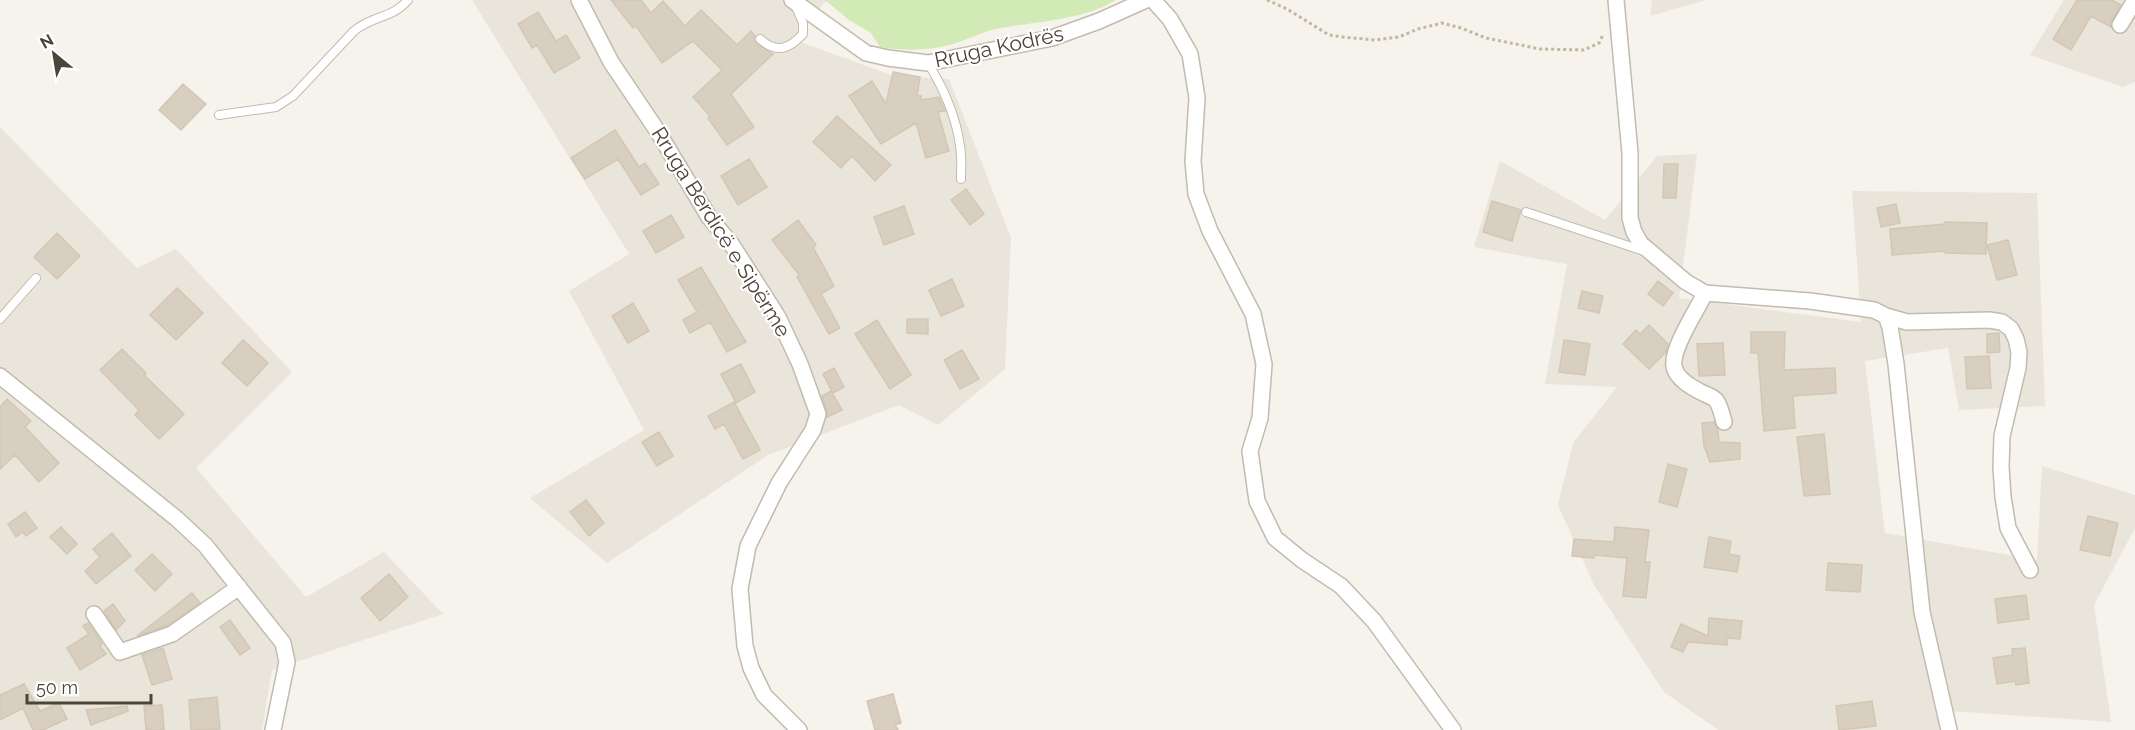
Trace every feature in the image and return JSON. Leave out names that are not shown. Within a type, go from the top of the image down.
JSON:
[{"type":"street","name":"Rruga Berdicë e Sipërme","points":[[579,0],[611,62],[658,132],[709,217],[732,245],[778,317],[800,364],[818,414],[813,430],[779,483],[748,546],[740,589],[745,646],[752,668],[764,695],[799,730]]},
{"type":"street","name":"Rruga Kodrës","points":[[792,0],[866,53],[928,63],[1052,38],[1099,21],[1146,0]]},
{"type":"street","points":[[1153,0],[1170,20],[1190,54],[1197,98],[1193,160],[1197,194],[1210,231],[1256,324],[1264,364],[1260,418],[1250,452],[1257,501],[1275,538],[1302,560],[1341,586],[1374,621],[1453,730]]},
{"type":"street","points":[[1616,0],[1630,153],[1630,218],[1641,244],[1686,282],[1705,293],[1874,310],[1907,322],[1989,320],[2002,322],[2011,329],[2019,352],[2018,368],[2002,436],[2003,497],[2008,528],[2030,570]]},
{"type":"street","points":[[2120,25],[2135,0]]},
{"type":"street","points":[[1705,293],[1676,349],[1674,366],[1678,375],[1692,387],[1714,397],[1720,407],[1724,422]]},
{"type":"street","points":[[1886,316],[1896,363],[1922,612],[1949,730]]},
{"type":"street","points":[[0,376],[177,519],[205,545],[283,644],[287,662],[273,730]]},
{"type":"street","points":[[94,614],[120,652],[172,634],[239,587]]},
{"type":"lane","points":[[219,115],[276,107],[293,96],[359,26],[378,17],[391,15],[408,0]]},
{"type":"lane","points":[[760,39],[770,47],[781,49],[795,43],[803,34],[803,23],[792,0]]},
{"type":"lane","points":[[928,63],[941,84],[952,113],[961,147],[961,179]]},
{"type":"lane","points":[[1526,212],[1653,254]]},
{"type":"lane","points":[[0,319],[36,278]]},
{"type":"path","points":[[1267,0],[1287,9],[1329,35],[1375,40],[1399,37],[1442,23],[1486,38],[1540,49],[1584,50],[1599,43],[1605,32]]},
{"type":"shaded area","points":[[472,0],[827,0],[792,39],[894,76],[949,79],[1011,238],[1005,369],[938,425],[899,405],[768,455],[607,563],[530,498],[644,430],[569,291],[629,254]]},
{"type":"shaded area","points":[[1652,0],[1707,0],[1650,16]]},
{"type":"shaded area","points":[[2064,0],[2135,0],[2135,82],[2123,87],[2030,55]]},
{"type":"shaded area","points":[[0,127],[137,268],[176,249],[292,372],[196,468],[306,597],[384,552],[443,614],[272,670],[262,730],[0,730]]},
{"type":"shaded area","points":[[1697,154],[1679,298],[1861,322],[1852,191],[2037,193],[2045,406],[1959,410],[1948,348],[1865,361],[1885,533],[2037,560],[2042,466],[2135,495],[2135,528],[2094,605],[2111,722],[1935,710],[1943,730],[1718,730],[1664,692],[1594,585],[1558,505],[1573,443],[1617,387],[1545,384],[1567,264],[1474,247],[1500,161],[1605,220],[1657,156]]},
{"type":"green space","points":[[825,0],[1116,0],[1073,16],[996,29],[944,46],[907,50],[880,47],[871,33],[849,20]]},
{"type":"building","points":[[611,0],[641,0],[651,13],[663,1],[685,26],[701,10],[737,45],[751,31],[756,43],[773,54],[731,94],[754,127],[727,145],[708,118],[710,116],[693,97],[722,70],[693,41],[662,63],[636,26],[633,28]]},
{"type":"building","points":[[2077,0],[2112,0],[2121,5],[2111,21],[2111,27],[2091,16],[2071,50],[2053,39]]},
{"type":"building","points":[[538,12],[556,41],[566,35],[580,58],[554,73],[537,45],[532,48],[518,24]]},
{"type":"building","points":[[893,72],[920,77],[917,96],[921,96],[921,100],[939,97],[945,111],[938,112],[949,151],[926,158],[916,123],[881,144],[849,96],[872,81],[886,104]]},
{"type":"building","points":[[183,84],[206,104],[181,130],[159,110]]},
{"type":"building","points":[[837,116],[891,165],[875,181],[852,156],[841,168],[813,142]]},
{"type":"building","points":[[615,130],[639,167],[645,163],[659,184],[641,195],[618,159],[585,179],[571,158]]},
{"type":"building","points":[[749,159],[767,187],[738,205],[721,176]]},
{"type":"building","points":[[1664,164],[1678,164],[1676,198],[1663,198]]},
{"type":"building","points":[[966,189],[984,214],[970,225],[951,200]]},
{"type":"building","points":[[1492,201],[1521,210],[1512,241],[1483,232]]},
{"type":"building","points":[[1896,204],[1900,223],[1881,227],[1877,208]]},
{"type":"building","points":[[904,206],[914,234],[884,245],[874,217]]},
{"type":"building","points":[[671,215],[684,237],[656,253],[643,231]]},
{"type":"building","points":[[798,220],[816,245],[813,247],[834,286],[821,294],[840,328],[829,334],[797,277],[800,276],[772,240]]},
{"type":"building","points":[[1945,222],[1987,223],[1986,254],[1945,253],[1945,251],[1892,255],[1890,229],[1945,224]]},
{"type":"building","points":[[57,233],[80,256],[57,279],[34,257]]},
{"type":"building","points":[[2008,240],[2017,275],[1997,280],[1987,245]]},
{"type":"building","points":[[701,267],[746,342],[727,352],[710,322],[690,333],[683,320],[697,312],[678,280]]},
{"type":"building","points":[[952,279],[964,306],[941,316],[929,290]]},
{"type":"building","points":[[1658,281],[1673,293],[1663,306],[1648,294]]},
{"type":"building","points":[[177,288],[203,313],[176,340],[150,315]]},
{"type":"building","points":[[1582,291],[1603,296],[1599,313],[1578,308]]},
{"type":"building","points":[[633,303],[649,331],[628,343],[612,316]]},
{"type":"building","points":[[907,319],[928,319],[928,334],[907,333]]},
{"type":"building","points":[[877,320],[911,375],[890,389],[855,334]]},
{"type":"building","points":[[1649,325],[1668,344],[1666,352],[1649,369],[1623,344],[1636,330],[1640,334]]},
{"type":"building","points":[[1751,332],[1785,332],[1784,370],[1835,368],[1836,393],[1793,396],[1795,428],[1764,431],[1758,353],[1751,353]]},
{"type":"building","points":[[1999,333],[2000,352],[1987,353],[1987,334]]},
{"type":"building","points":[[243,340],[268,363],[247,386],[222,363]]},
{"type":"building","points":[[1564,340],[1590,344],[1585,375],[1559,372]]},
{"type":"building","points":[[1723,343],[1725,375],[1699,376],[1697,344]]},
{"type":"building","points":[[122,349],[146,373],[144,375],[184,414],[159,439],[135,415],[139,410],[100,370]]},
{"type":"building","points":[[962,350],[979,379],[960,389],[944,360]]},
{"type":"building","points":[[1989,356],[1991,388],[1967,389],[1965,357]]},
{"type":"building","points":[[741,364],[755,392],[736,403],[721,374]]},
{"type":"building","points":[[834,368],[844,387],[833,393],[823,374]]},
{"type":"building","points":[[831,391],[842,410],[827,417],[822,396]]},
{"type":"building","points":[[7,399],[31,421],[25,427],[59,463],[39,482],[15,455],[0,469],[0,407]]},
{"type":"building","points":[[734,402],[760,450],[743,459],[724,424],[715,429],[708,416]]},
{"type":"building","points":[[1714,422],[1718,430],[1719,442],[1740,443],[1740,459],[1710,462],[1704,446],[1702,423]]},
{"type":"building","points":[[659,432],[673,456],[657,466],[642,442]]},
{"type":"building","points":[[1824,434],[1830,494],[1804,496],[1797,437]]},
{"type":"building","points":[[1668,464],[1687,469],[1677,507],[1659,502]]},
{"type":"building","points":[[586,500],[604,523],[589,536],[570,512]]},
{"type":"building","points":[[25,512],[37,528],[26,536],[23,532],[16,537],[8,524]]},
{"type":"building","points":[[2088,516],[2118,523],[2110,556],[2080,550]]},
{"type":"building","points":[[61,527],[77,544],[67,554],[50,537]]},
{"type":"building","points":[[1615,527],[1649,530],[1645,562],[1650,562],[1646,598],[1623,596],[1627,558],[1572,556],[1574,539],[1614,542]]},
{"type":"building","points":[[112,533],[131,556],[96,584],[85,571],[100,557],[93,549]]},
{"type":"building","points":[[1709,537],[1731,541],[1729,554],[1740,556],[1737,572],[1704,567]]},
{"type":"building","points":[[152,554],[172,574],[155,591],[135,570]]},
{"type":"building","points":[[1828,563],[1862,565],[1860,592],[1826,590]]},
{"type":"building","points":[[389,574],[408,597],[380,621],[361,598]]},
{"type":"building","points":[[192,593],[200,603],[168,625],[137,636]]},
{"type":"building","points":[[2026,595],[2029,619],[1998,623],[1995,599]]},
{"type":"building","points":[[113,604],[125,621],[116,630],[104,611]]},
{"type":"building","points":[[1709,618],[1742,621],[1740,639],[1727,638],[1727,645],[1688,642],[1683,652],[1671,647],[1681,624],[1708,636]]},
{"type":"building","points":[[230,620],[250,648],[240,655],[220,627]]},
{"type":"building","points":[[88,623],[106,654],[80,670],[67,648],[89,634],[83,626]]},
{"type":"building","points":[[163,648],[172,679],[152,685],[142,655]]},
{"type":"building","points":[[2025,648],[2029,683],[2016,685],[2015,681],[1997,684],[1993,658],[2013,655],[2012,649]]},
{"type":"building","points":[[24,684],[40,711],[59,703],[67,719],[43,730],[33,730],[23,708],[0,720],[0,695]]},
{"type":"building","points":[[893,694],[901,723],[895,725],[898,730],[875,730],[867,701]]},
{"type":"building","points":[[217,697],[220,729],[191,730],[189,700]]},
{"type":"building","points":[[1872,701],[1876,726],[1839,730],[1836,706]]},
{"type":"building","points":[[162,705],[164,730],[146,730],[144,706]]},
{"type":"building","points":[[127,706],[128,711],[91,725],[86,710]]}]
